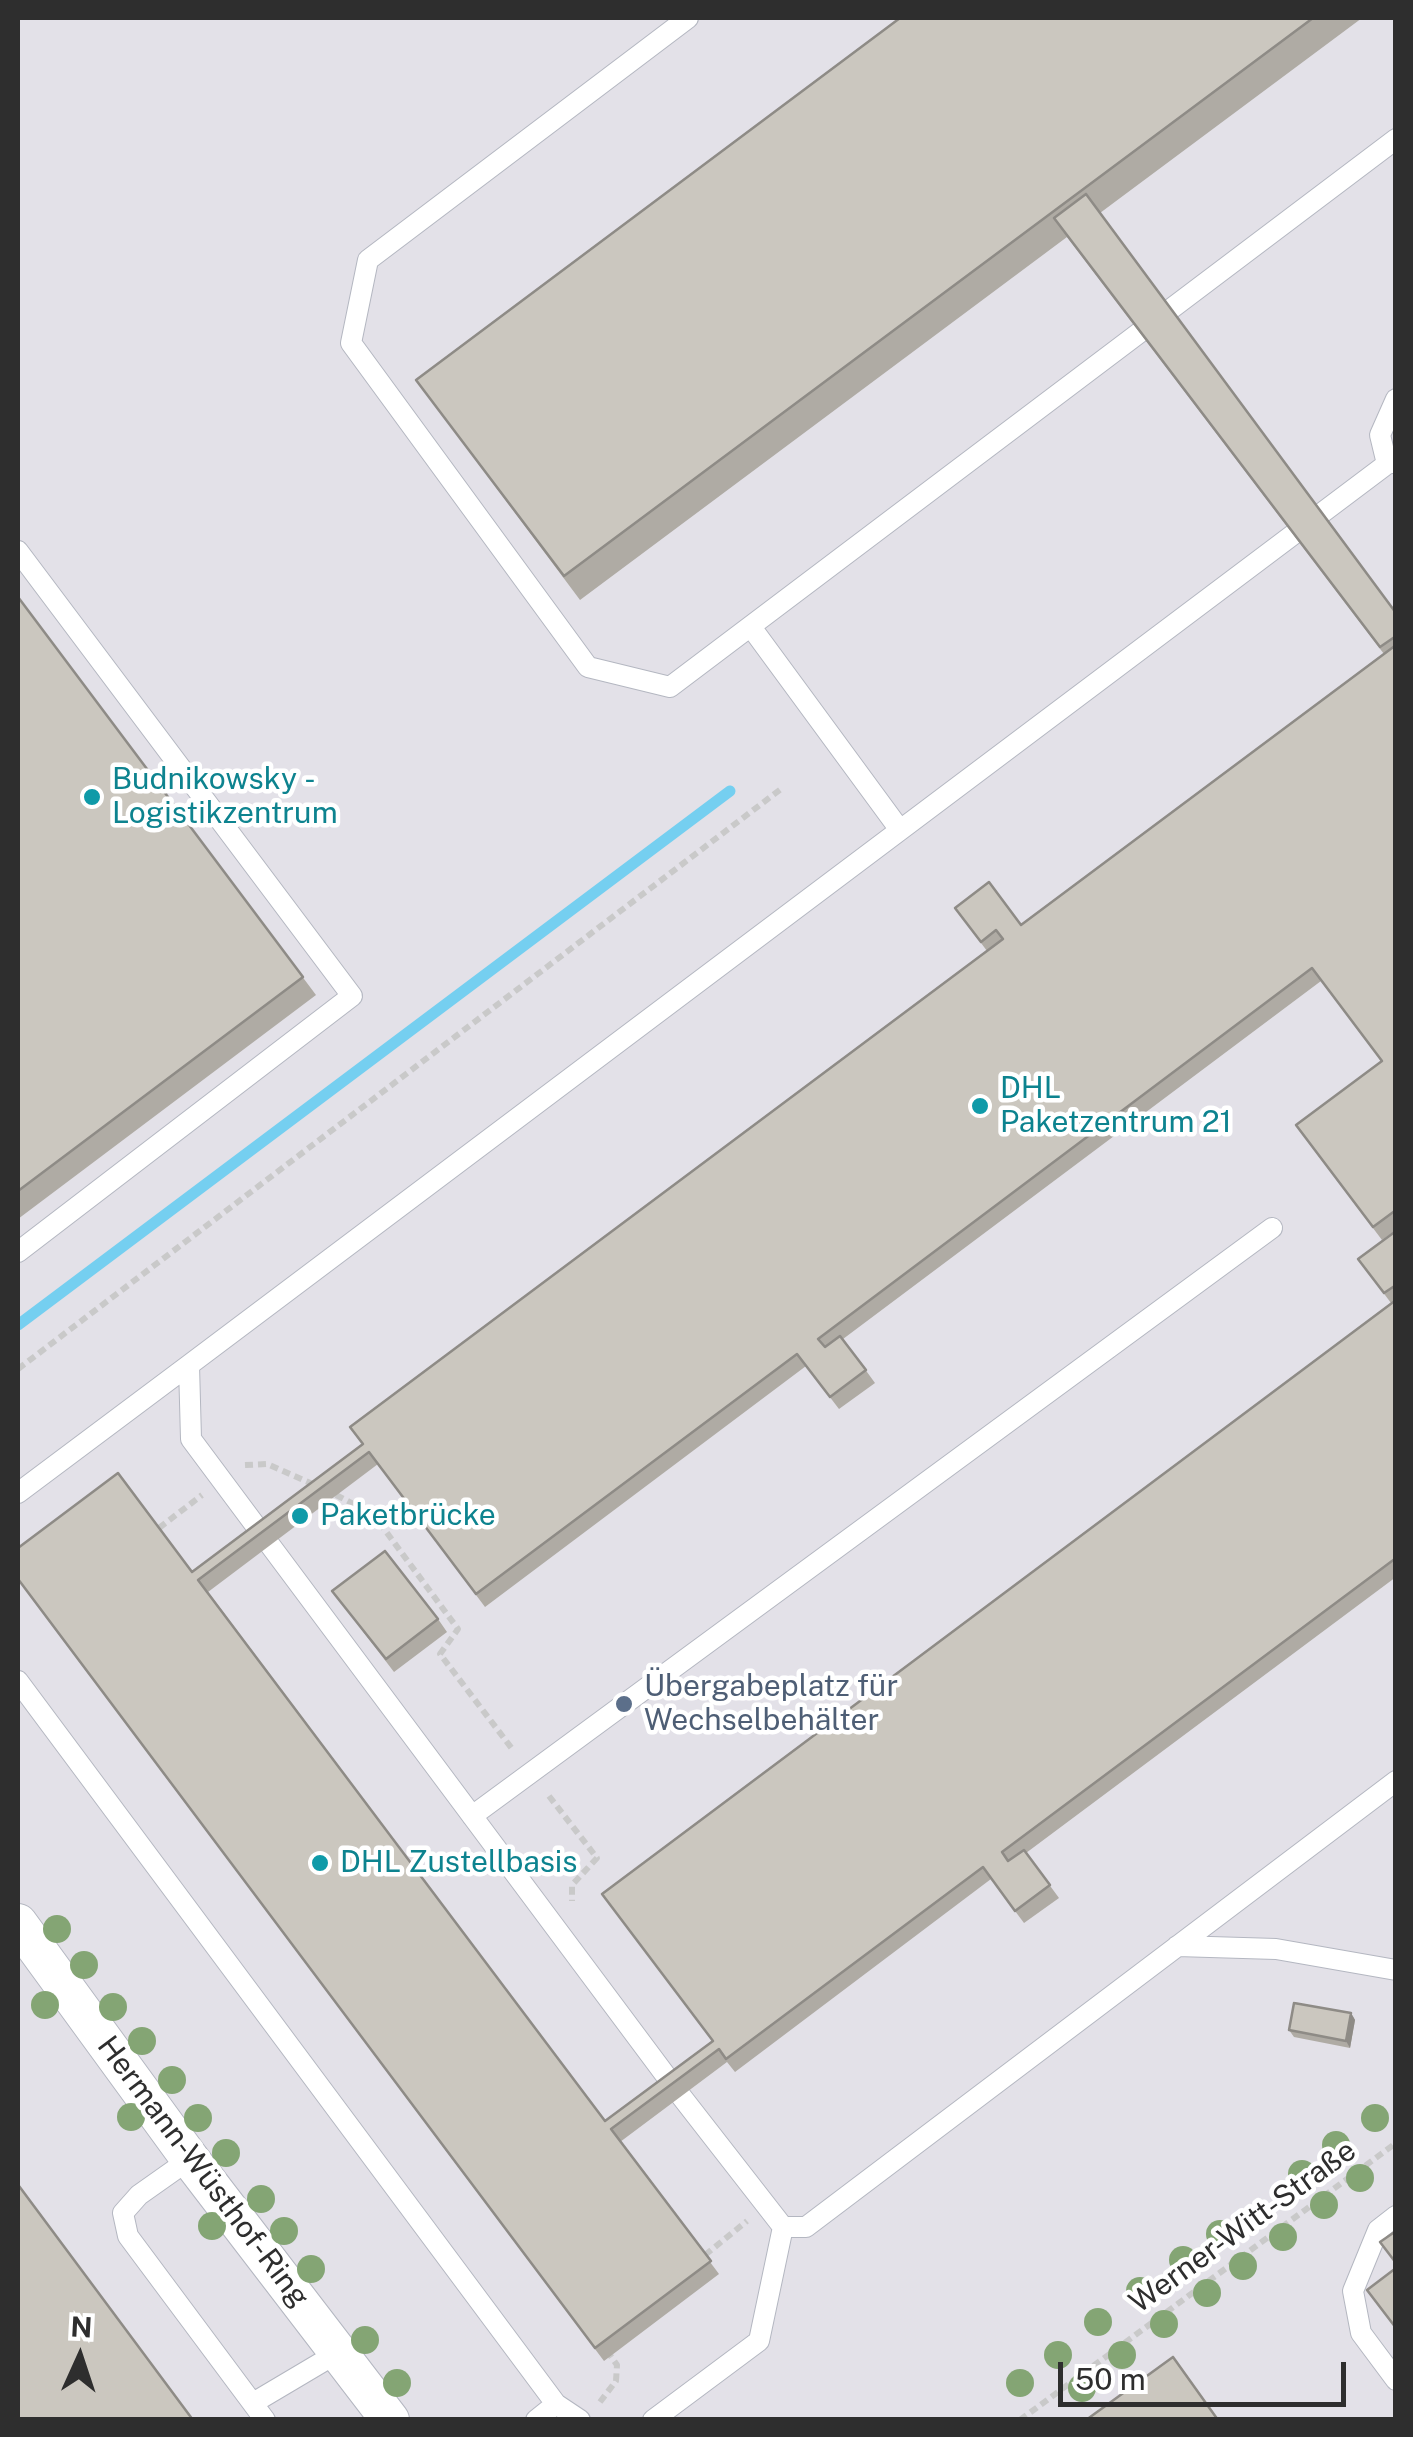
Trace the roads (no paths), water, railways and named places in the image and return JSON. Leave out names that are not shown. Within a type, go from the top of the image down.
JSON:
[{"type":"street","name":"Hermann-Wüsthof-Ring","points":[[18,1923],[190,2159],[390,2420]]},
{"type":"lane","points":[[688,18],[368,260],[350,343],[588,666],[670,687],[1396,139]]},
{"type":"lane","points":[[18,1493],[1391,463],[1380,435],[1396,398]]},
{"type":"lane","points":[[18,550],[352,996],[18,1252]]},
{"type":"lane","points":[[752,627],[900,830]]},
{"type":"lane","points":[[472,1816],[1272,1228]]},
{"type":"lane","points":[[188,1364],[191,1439],[783,2227]]},
{"type":"lane","points":[[18,1680],[556,2404],[589,2413]]},
{"type":"lane","points":[[783,2227],[806,2227],[1396,1782]]},
{"type":"lane","points":[[1178,1946],[1276,1950],[1396,1970]]},
{"type":"lane","points":[[190,2159],[139,2195],[124,2213],[128,2236],[259,2411],[339,2352]]},
{"type":"lane","points":[[1396,2216],[1378,2230],[1353,2291],[1361,2332],[1396,2380]]},
{"type":"lane","points":[[653,2420],[758,2341],[783,2227]]},
{"type":"lane","points":[[536,2420],[556,2404]]},
{"type":"waterway","points":[[18,1325],[730,791]]},
{"type":"place","name":"Budnikowsky - Logistikzentrum","points":[[92,797]]},
{"type":"place","name":"DHL Paketzentrum 21","points":[[980,1106]]},
{"type":"place","name":"Paketbrücke","points":[[300,1516]]},
{"type":"place","name":"Übergabeplatz für Wechselbehälter","points":[[624,1704]]},
{"type":"place","name":"DHL Zustellbasis","points":[[320,1863]]}]
